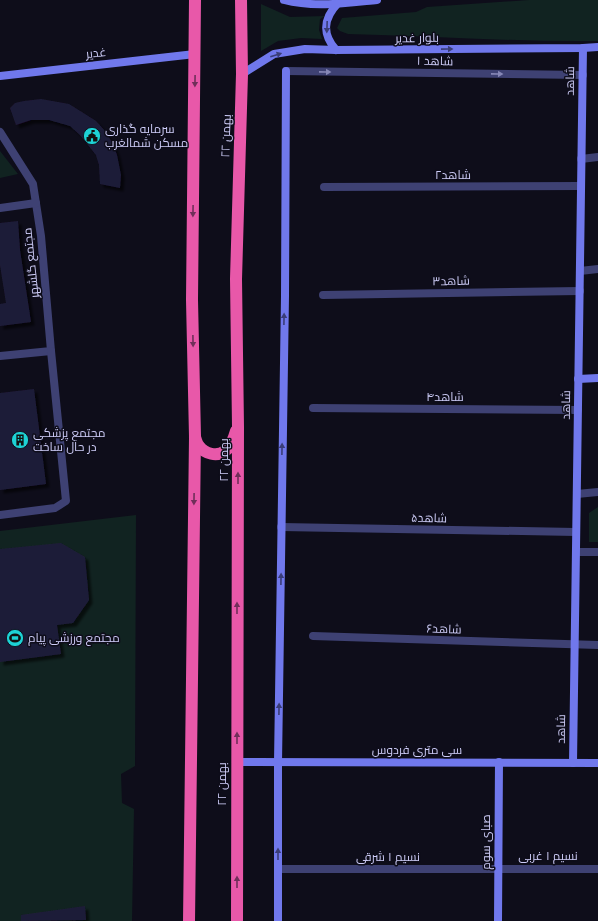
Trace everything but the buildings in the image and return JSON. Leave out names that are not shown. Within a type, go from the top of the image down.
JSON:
[{"type":"highway","points":[[189,920],[195,437],[192,300],[196,0]]},
{"type":"highway","name":"۲۲ بهمن","points":[[237,921],[236,762],[238,427],[236,279],[242,74],[240,0]]},
{"type":"highway","points":[[195,437],[199,446],[206,452],[215,455],[225,452],[232,443],[238,427]]},
{"type":"main road","points":[[284,0],[297,3],[338,3],[377,0]]},
{"type":"main road","points":[[336,50],[330,44],[326,26],[327,18],[331,10],[338,3]]},
{"type":"main road","name":"بلوار غدیر","points":[[242,74],[274,54],[305,50],[598,47]]},
{"type":"main road","name":"شاهد","points":[[573,763],[583,48]]},
{"type":"main road","name":"غدیر","points":[[0,76],[195,54]]},
{"type":"main road","points":[[278,921],[278,762],[285,296],[286,72]]},
{"type":"main road","points":[[578,379],[598,378]]},
{"type":"main road","name":"سی متری فردوس","points":[[236,762],[598,763]]},
{"type":"main road","name":"صبای سوم","points":[[498,762],[498,921]]},
{"type":"street","name":"شاهد ۱","points":[[286,72],[583,74]]},
{"type":"street","name":"مجتمع گلشهر","points":[[0,132],[32,184],[36,203],[41,236],[66,501],[55,508],[0,515]]},
{"type":"street","points":[[581,159],[598,157]]},
{"type":"street","name":"شاهد۲","points":[[324,187],[581,186]]},
{"type":"street","points":[[0,208],[36,203]]},
{"type":"street","points":[[580,271],[598,269]]},
{"type":"street","name":"شاهد۳","points":[[323,295],[580,291]]},
{"type":"street","points":[[0,356],[51,351]]},
{"type":"street","name":"شاهد۴","points":[[313,408],[578,410]]},
{"type":"street","points":[[577,494],[598,492]]},
{"type":"street","name":"شاهد۵","points":[[281,527],[576,532]]},
{"type":"street","points":[[576,552],[598,552]]},
{"type":"street","name":"شاهد۶","points":[[313,636],[598,645]]},
{"type":"street","name":"نسیم ۱ شرقی","points":[[278,869],[498,868]]},
{"type":"street","name":"نسیم ۱ غربی","points":[[498,868],[598,869]]},
{"type":"green space","points":[[529,0],[598,0],[598,41],[504,40],[348,34],[337,28],[342,18],[416,12],[427,7]]},
{"type":"green space","points":[[261,4],[290,17],[325,16],[320,19],[319,30],[322,39],[301,38],[278,41],[261,51]]},
{"type":"green space","points":[[0,151],[18,174],[0,178]]},
{"type":"green space","points":[[598,507],[598,542],[589,542],[589,513]]},
{"type":"green space","points":[[136,515],[135,766],[121,774],[122,803],[134,809],[132,921],[0,921],[0,531]]},
{"type":"place","name":"سرمایه گذاری مسکن شمالغرب","points":[[92,136]]},
{"type":"place","name":"مجتمع پزشکی در حال ساخت","points":[[20,440]]},
{"type":"place","name":"مجتمع ورزشی پیام","points":[[15,638]]}]
